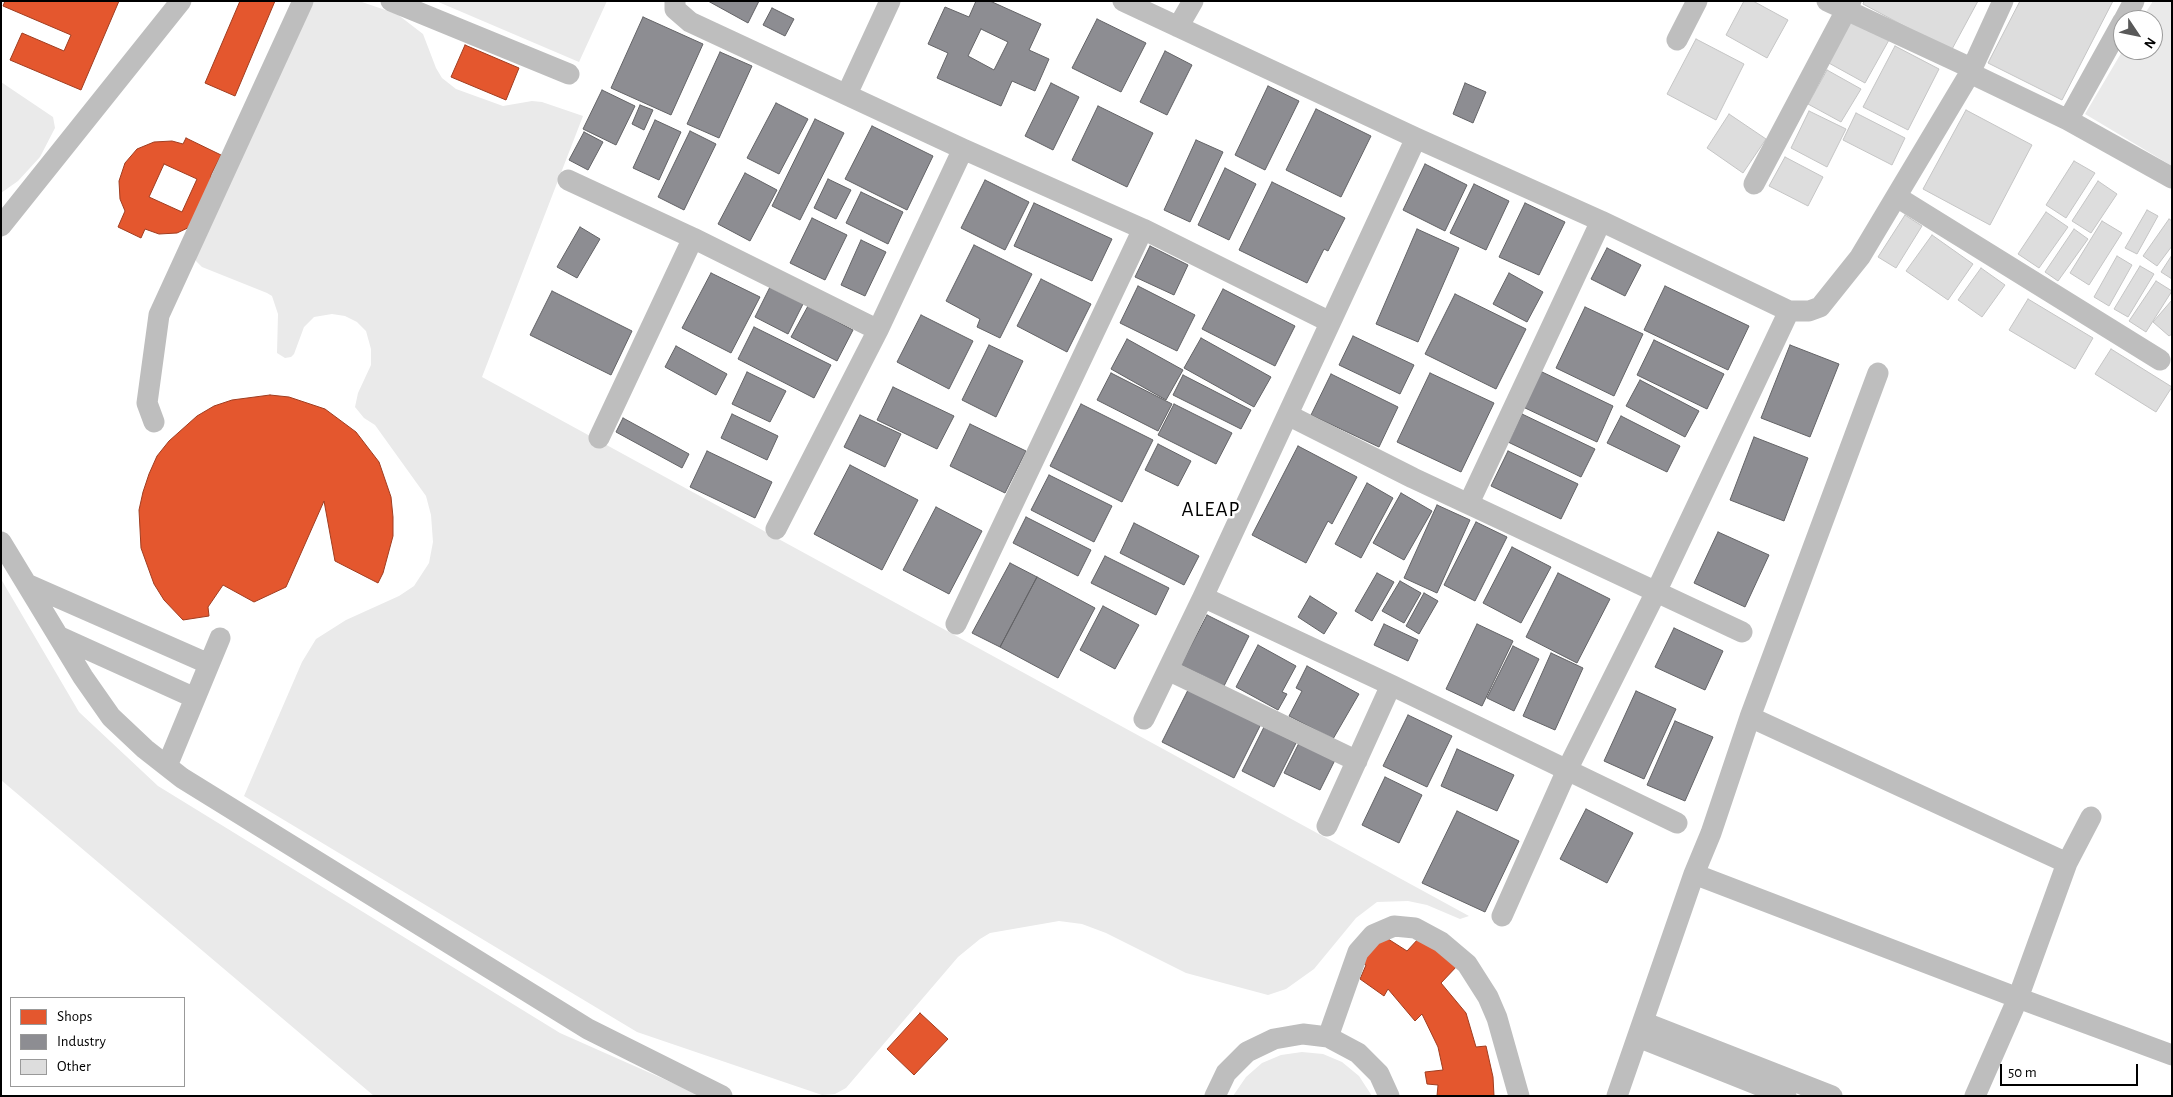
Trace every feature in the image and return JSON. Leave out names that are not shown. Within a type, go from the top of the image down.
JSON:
[{"type":"street","points":[[1,226],[181,1]]},
{"type":"street","points":[[154,422],[147,403],[159,315],[303,1]]},
{"type":"street","points":[[391,1],[568,74]]},
{"type":"street","points":[[674,1],[675,9],[690,22],[963,149],[1143,229],[1330,322]]},
{"type":"street","points":[[847,94],[890,1]]},
{"type":"street","points":[[1124,1],[1416,138],[1601,221],[1789,311],[1809,311],[1820,307],[1860,257],[1971,71],[2002,1]]},
{"type":"street","points":[[1178,27],[1193,1]]},
{"type":"street","points":[[1677,40],[1697,1]]},
{"type":"street","points":[[1827,1],[1849,6],[2068,120],[2172,178]]},
{"type":"street","points":[[1754,184],[1849,6]]},
{"type":"street","points":[[2068,120],[2113,39]]},
{"type":"street","points":[[1144,718],[1203,597],[1416,138]]},
{"type":"street","points":[[776,529],[878,330],[963,149]]},
{"type":"street","points":[[568,180],[693,238],[878,330]]},
{"type":"street","points":[[1897,197],[2160,360]]},
{"type":"street","points":[[1469,503],[1601,221]]},
{"type":"street","points":[[956,624],[1143,229]]},
{"type":"street","points":[[599,438],[693,238]]},
{"type":"street","points":[[1502,916],[1567,770],[1656,592],[1789,311]]},
{"type":"street","points":[[1617,1096],[1694,874],[1711,833],[1750,717],[1878,373]]},
{"type":"street","points":[[1288,415],[1413,478],[1742,632]]},
{"type":"street","points":[[1,542],[58,636],[112,717],[166,766],[182,778],[588,1029],[722,1096]]},
{"type":"street","points":[[27,584],[210,664]]},
{"type":"street","points":[[1203,597],[1677,823]]},
{"type":"street","points":[[58,636],[195,698]]},
{"type":"street","points":[[166,766],[220,638]]},
{"type":"street","points":[[1168,670],[1357,760]]},
{"type":"street","points":[[1327,826],[1391,685]]},
{"type":"street","points":[[1750,717],[2068,863]]},
{"type":"street","points":[[1975,1096],[2018,998],[2068,863],[2091,817]]},
{"type":"street","points":[[1694,874],[2172,1055]]},
{"type":"street","points":[[1328,1036],[1358,952],[1373,935],[1394,926],[1415,928],[1441,942],[1467,964],[1488,997],[1497,1018],[1519,1096]]},
{"type":"street","points":[[1641,1030],[1786,1096]]},
{"type":"street","points":[[1641,1030],[1832,1096]]},
{"type":"street","points":[[1215,1096],[1226,1073],[1247,1052],[1274,1038],[1303,1034],[1328,1036],[1358,1053],[1379,1074],[1389,1096]]},
{"type":"shaded area","points":[[313,1],[359,1],[397,14],[423,34],[436,68],[442,78],[456,89],[503,106],[532,101],[542,102],[583,116],[482,377],[1469,916],[1460,919],[1427,905],[1408,901],[1377,902],[1356,918],[1314,969],[1286,989],[1268,995],[1186,973],[1106,933],[1082,924],[1059,921],[990,933],[958,957],[846,1088],[835,1094],[822,1095],[637,1032],[244,796],[302,662],[316,639],[346,620],[399,596],[414,586],[429,563],[433,542],[431,515],[426,496],[375,425],[364,418],[355,407],[358,393],[371,365],[371,349],[366,331],[357,322],[345,316],[332,314],[314,317],[304,327],[294,354],[291,357],[285,358],[277,353],[278,314],[272,296],[202,267],[196,261],[196,257]]},
{"type":"shaded area","points":[[436,1],[607,1],[579,62]]},
{"type":"shaded area","points":[[2153,1],[2172,1],[2172,166],[2085,114],[2117,60],[2163,60],[2163,10],[2147,10]]},
{"type":"shaded area","points":[[1,82],[53,117],[55,128],[40,157],[18,181],[1,193]]},
{"type":"shaded area","points":[[1,579],[79,712],[158,786],[560,1033],[702,1096],[374,1096],[1,780]]},
{"type":"shaded area","points":[[1302,1052],[1323,1054],[1342,1062],[1359,1076],[1372,1096],[1233,1096],[1246,1077],[1262,1063],[1281,1055]]},
{"type":"building: Shops","points":[[5,1],[119,1],[81,90],[10,60],[22,33],[64,51],[71,35],[3,6]]},
{"type":"building: Shops","points":[[240,1],[275,1],[235,96],[205,83]]},
{"type":"building: Shops","points":[[465,45],[519,68],[506,100],[451,77]]},
{"type":"building: Shops","points":[[186,138],[221,155],[211,175],[212,194],[194,225],[177,233],[159,234],[145,229],[141,238],[118,227],[125,211],[120,199],[119,181],[125,163],[137,149],[154,142],[172,141],[183,144]],"holes":[[[164,164],[197,179],[182,212],[149,197]]]},
{"type":"building: Shops","points":[[270,395],[289,397],[325,409],[356,432],[379,462],[391,497],[393,517],[393,536],[383,573],[378,583],[335,561],[324,501],[286,587],[254,602],[223,585],[208,607],[209,616],[183,620],[164,600],[154,584],[141,548],[139,510],[149,474],[157,456],[169,441],[197,416],[214,406],[232,400]]},
{"type":"building: Shops","points":[[1385,937],[1407,951],[1419,938],[1458,965],[1441,983],[1466,1013],[1476,1047],[1486,1046],[1493,1077],[1494,1096],[1437,1096],[1438,1085],[1427,1084],[1425,1072],[1443,1070],[1438,1047],[1422,1014],[1415,1021],[1388,989],[1384,996],[1360,979],[1366,965],[1359,961]]},
{"type":"building: Shops","points":[[920,1013],[948,1039],[914,1075],[887,1049]]},
{"type":"building: Industry","points":[[708,1],[759,1],[748,23]]},
{"type":"building: Industry","points":[[976,1],[990,1],[1041,24],[1029,50],[1049,59],[1035,91],[1012,81],[1001,106],[937,78],[948,53],[928,44],[945,7],[969,17]],"holes":[[[981,29],[1008,42],[994,70],[968,56]]]},
{"type":"building: Industry","points":[[772,8],[794,19],[785,36],[763,25]]},
{"type":"building: Industry","points":[[643,17],[703,44],[671,115],[611,88]]},
{"type":"building: Industry","points":[[1097,19],[1146,43],[1121,92],[1072,68]]},
{"type":"building: Industry","points":[[1165,51],[1192,65],[1167,115],[1140,102]]},
{"type":"building: Industry","points":[[720,52],[752,66],[719,138],[687,124]]},
{"type":"building: Industry","points":[[1051,83],[1079,97],[1053,150],[1025,136]]},
{"type":"building: Industry","points":[[1465,83],[1486,92],[1473,123],[1453,114]]},
{"type":"building: Industry","points":[[1268,86],[1299,101],[1265,170],[1235,155]]},
{"type":"building: Industry","points":[[602,90],[635,106],[616,145],[583,129]]},
{"type":"building: Industry","points":[[776,103],[808,119],[779,174],[747,158]]},
{"type":"building: Industry","points":[[640,105],[653,110],[644,130],[632,124]]},
{"type":"building: Industry","points":[[1098,106],[1153,133],[1127,187],[1072,160]]},
{"type":"building: Industry","points":[[1316,109],[1371,136],[1341,197],[1286,170]]},
{"type":"building: Industry","points":[[815,119],[844,133],[800,220],[772,206]]},
{"type":"building: Industry","points":[[655,120],[681,132],[659,180],[633,168]]},
{"type":"building: Industry","points":[[872,126],[933,156],[907,210],[845,179]]},
{"type":"building: Industry","points":[[690,131],[716,144],[684,210],[658,197]]},
{"type":"building: Industry","points":[[584,132],[603,142],[588,170],[569,160]]},
{"type":"building: Industry","points":[[1196,140],[1223,152],[1190,222],[1164,210]]},
{"type":"building: Industry","points":[[1425,164],[1467,185],[1445,231],[1403,210]]},
{"type":"building: Industry","points":[[1225,168],[1256,184],[1229,240],[1198,225]]},
{"type":"building: Industry","points":[[745,173],[777,190],[750,241],[718,224]]},
{"type":"building: Industry","points":[[828,179],[851,190],[836,219],[814,208]]},
{"type":"building: Industry","points":[[985,180],[1029,202],[1005,250],[961,228]]},
{"type":"building: Industry","points":[[1272,182],[1345,218],[1328,251],[1324,249],[1307,283],[1239,250]]},
{"type":"building: Industry","points":[[1474,184],[1509,201],[1486,250],[1450,233]]},
{"type":"building: Industry","points":[[861,192],[903,212],[888,244],[846,223]]},
{"type":"building: Industry","points":[[1034,203],[1112,239],[1092,281],[1014,246]]},
{"type":"building: Industry","points":[[1525,203],[1565,222],[1539,275],[1499,257]]},
{"type":"building: Industry","points":[[812,218],[847,235],[825,280],[790,263]]},
{"type":"building: Industry","points":[[580,227],[600,239],[577,278],[557,267]]},
{"type":"building: Industry","points":[[1417,229],[1459,248],[1418,342],[1376,324]]},
{"type":"building: Industry","points":[[861,240],[886,252],[865,296],[841,285]]},
{"type":"building: Industry","points":[[974,245],[1032,274],[1000,338],[977,327],[980,319],[946,301]]},
{"type":"building: Industry","points":[[1150,246],[1188,265],[1174,295],[1135,277]]},
{"type":"building: Industry","points":[[1607,248],[1641,265],[1625,296],[1591,279]]},
{"type":"building: Industry","points":[[711,273],[760,297],[731,353],[682,328]]},
{"type":"building: Industry","points":[[1509,273],[1543,292],[1527,322],[1493,304]]},
{"type":"building: Industry","points":[[1041,279],[1091,304],[1067,352],[1017,326]]},
{"type":"building: Industry","points":[[1138,286],[1195,315],[1177,351],[1120,323]]},
{"type":"building: Industry","points":[[1665,286],[1749,326],[1728,370],[1644,330]]},
{"type":"building: Industry","points":[[770,287],[803,304],[788,334],[755,317]]},
{"type":"building: Industry","points":[[1223,289],[1295,326],[1275,366],[1202,329]]},
{"type":"building: Industry","points":[[552,291],[632,331],[611,375],[530,335]]},
{"type":"building: Industry","points":[[1455,294],[1526,329],[1496,389],[1425,354]]},
{"type":"building: Industry","points":[[808,306],[853,330],[837,361],[791,337]]},
{"type":"building: Industry","points":[[1585,307],[1643,334],[1614,396],[1556,368]]},
{"type":"building: Industry","points":[[921,315],[973,341],[949,389],[897,362]]},
{"type":"building: Industry","points":[[754,327],[831,365],[814,398],[738,359]]},
{"type":"building: Industry","points":[[1353,336],[1414,365],[1400,394],[1339,365]]},
{"type":"building: Industry","points":[[1201,338],[1271,377],[1254,407],[1184,368]]},
{"type":"building: Industry","points":[[1127,339],[1183,370],[1166,400],[1111,369]]},
{"type":"building: Industry","points":[[1654,340],[1724,374],[1707,409],[1637,375]]},
{"type":"building: Industry","points":[[989,345],[1023,361],[996,417],[962,400]]},
{"type":"building: Industry","points":[[1790,345],[1839,364],[1810,437],[1761,418]]},
{"type":"building: Industry","points":[[676,346],[727,374],[716,395],[665,367]]},
{"type":"building: Industry","points":[[1540,371],[1613,406],[1597,442],[1523,407]]},
{"type":"building: Industry","points":[[747,372],[786,391],[770,422],[732,404]]},
{"type":"building: Industry","points":[[1111,373],[1172,404],[1158,431],[1097,400]]},
{"type":"building: Industry","points":[[1430,373],[1494,403],[1461,472],[1397,442]]},
{"type":"building: Industry","points":[[1331,374],[1398,407],[1379,447],[1311,415]]},
{"type":"building: Industry","points":[[1183,375],[1251,410],[1241,429],[1173,395]]},
{"type":"building: Industry","points":[[1640,380],[1699,411],[1685,437],[1626,406]]},
{"type":"building: Industry","points":[[893,387],[954,416],[937,449],[877,420]]},
{"type":"building: Industry","points":[[1081,404],[1153,440],[1122,502],[1050,466]]},
{"type":"building: Industry","points":[[1174,404],[1232,433],[1216,464],[1158,435]]},
{"type":"building: Industry","points":[[732,414],[778,436],[767,460],[721,438]]},
{"type":"building: Industry","points":[[1522,414],[1595,449],[1581,477],[1508,442]]},
{"type":"building: Industry","points":[[860,415],[901,434],[885,467],[844,447]]},
{"type":"building: Industry","points":[[1621,416],[1680,446],[1667,472],[1607,443]]},
{"type":"building: Industry","points":[[623,418],[689,454],[682,468],[616,432]]},
{"type":"building: Industry","points":[[970,424],[1026,451],[1005,493],[950,466]]},
{"type":"building: Industry","points":[[1754,437],[1808,458],[1784,521],[1730,500]]},
{"type":"building: Industry","points":[[1158,444],[1191,461],[1178,486],[1145,470]]},
{"type":"building: Industry","points":[[1298,446],[1357,477],[1332,524],[1328,521],[1306,563],[1252,535]]},
{"type":"building: Industry","points":[[707,451],[772,482],[755,518],[690,487]]},
{"type":"building: Industry","points":[[1508,451],[1578,484],[1561,519],[1491,486]]},
{"type":"building: Industry","points":[[850,465],[918,500],[882,570],[814,534]]},
{"type":"building: Industry","points":[[1049,475],[1112,506],[1094,542],[1031,510]]},
{"type":"building: Industry","points":[[1367,483],[1393,498],[1361,558],[1335,544]]},
{"type":"building: Industry","points":[[1401,493],[1432,511],[1404,560],[1373,543]]},
{"type":"building: Industry","points":[[1437,505],[1470,520],[1437,593],[1404,578]]},
{"type":"building: Industry","points":[[936,507],[982,531],[949,594],[903,570]]},
{"type":"building: Industry","points":[[1026,517],[1091,550],[1078,576],[1013,543]]},
{"type":"building: Industry","points":[[1476,522],[1507,537],[1475,601],[1444,585]]},
{"type":"building: Industry","points":[[1134,523],[1199,556],[1184,585],[1120,553]]},
{"type":"building: Industry","points":[[1718,532],[1769,555],[1745,607],[1694,583]]},
{"type":"building: Industry","points":[[1512,547],[1551,567],[1521,623],[1483,603]]},
{"type":"building: Industry","points":[[1105,556],[1169,588],[1156,615],[1091,583]]},
{"type":"building: Industry","points":[[1010,563],[1037,577],[1000,647],[972,633]]},
{"type":"building: Industry","points":[[1377,573],[1394,582],[1372,621],[1355,611]]},
{"type":"building: Industry","points":[[1558,573],[1610,599],[1577,663],[1526,637]]},
{"type":"building: Industry","points":[[1037,577],[1095,608],[1058,678],[1000,647]]},
{"type":"building: Industry","points":[[1400,581],[1421,593],[1404,623],[1382,611]]},
{"type":"building: Industry","points":[[1424,593],[1438,601],[1419,634],[1406,626]]},
{"type":"building: Industry","points":[[1310,596],[1337,613],[1324,634],[1298,617]]},
{"type":"building: Industry","points":[[1103,606],[1139,625],[1115,669],[1080,650]]},
{"type":"building: Industry","points":[[1207,615],[1249,636],[1224,686],[1181,665]]},
{"type":"building: Industry","points":[[1384,624],[1418,640],[1408,661],[1374,645]]},
{"type":"building: Industry","points":[[1477,624],[1513,641],[1482,706],[1446,689]]},
{"type":"building: Industry","points":[[1674,628],[1723,651],[1705,690],[1655,667]]},
{"type":"building: Industry","points":[[1258,645],[1296,666],[1282,692],[1287,694],[1278,710],[1236,687]]},
{"type":"building: Industry","points":[[1513,646],[1539,659],[1514,711],[1487,698]]},
{"type":"building: Industry","points":[[1551,653],[1583,668],[1555,730],[1523,716]]},
{"type":"building: Industry","points":[[1307,666],[1359,694],[1333,739],[1289,716],[1302,691],[1296,688]]},
{"type":"building: Industry","points":[[1190,686],[1262,722],[1234,778],[1162,742]]},
{"type":"building: Industry","points":[[1636,691],[1676,709],[1644,779],[1604,761]]},
{"type":"building: Industry","points":[[1408,715],[1452,736],[1427,787],[1383,766]]},
{"type":"building: Industry","points":[[1675,721],[1713,737],[1685,801],[1647,785]]},
{"type":"building: Industry","points":[[1264,727],[1296,743],[1274,787],[1242,771]]},
{"type":"building: Industry","points":[[1301,739],[1337,756],[1320,790],[1284,773]]},
{"type":"building: Industry","points":[[1457,749],[1514,775],[1497,811],[1441,786]]},
{"type":"building: Industry","points":[[1385,777],[1422,795],[1399,843],[1362,825]]},
{"type":"building: Industry","points":[[1586,809],[1633,833],[1607,883],[1560,859]]},
{"type":"building: Industry","points":[[1457,811],[1519,841],[1485,912],[1422,883]]},
{"type":"building: Other","points":[[1744,1],[1753,1],[1788,20],[1767,58],[1726,35]]},
{"type":"building: Other","points":[[1864,1],[1978,1],[1951,51],[1863,4]]},
{"type":"building: Other","points":[[2020,1],[2113,1],[2062,100],[1988,63]]},
{"type":"building: Other","points":[[1852,19],[1889,40],[1865,83],[1827,62]]},
{"type":"building: Other","points":[[1696,39],[1744,64],[1716,120],[1667,94]]},
{"type":"building: Other","points":[[1895,46],[1939,69],[1908,130],[1863,107]]},
{"type":"building: Other","points":[[1827,70],[1861,89],[1841,122],[1808,104]]},
{"type":"building: Other","points":[[1966,110],[2032,145],[1990,225],[1923,189]]},
{"type":"building: Other","points":[[1809,111],[1846,129],[1827,167],[1791,148]]},
{"type":"building: Other","points":[[1856,113],[1905,138],[1892,165],[1843,140]]},
{"type":"building: Other","points":[[1729,114],[1766,139],[1743,173],[1707,148]]},
{"type":"building: Other","points":[[1785,157],[1823,177],[1808,206],[1769,186]]},
{"type":"building: Other","points":[[2074,161],[2095,173],[2066,218],[2046,205]]},
{"type":"building: Other","points":[[2098,181],[2117,194],[2091,233],[2072,221]]},
{"type":"building: Other","points":[[2147,210],[2158,216],[2137,254],[2125,248]]},
{"type":"building: Other","points":[[2046,212],[2068,227],[2039,268],[2018,254]]},
{"type":"building: Other","points":[[1905,215],[1922,226],[1896,268],[1878,257]]},
{"type":"building: Other","points":[[2169,219],[2172,221],[2172,246],[2157,266],[2143,256]]},
{"type":"building: Other","points":[[2102,221],[2122,233],[2089,285],[2070,273]]},
{"type":"building: Other","points":[[2074,229],[2088,239],[2058,281],[2045,272]]},
{"type":"building: Other","points":[[1932,235],[1973,264],[1948,300],[1906,271]]},
{"type":"building: Other","points":[[2172,255],[2172,279],[2161,272]]},
{"type":"building: Other","points":[[2117,256],[2132,265],[2109,306],[2094,297]]},
{"type":"building: Other","points":[[2140,266],[2154,274],[2128,317],[2114,309]]},
{"type":"building: Other","points":[[1981,268],[2005,285],[1982,317],[1958,300]]},
{"type":"building: Other","points":[[2156,281],[2172,291],[2146,332],[2129,321]]},
{"type":"building: Other","points":[[2028,299],[2093,338],[2075,369],[2009,330]]},
{"type":"building: Other","points":[[2172,300],[2172,334],[2169,336],[2153,322]]},
{"type":"building: Other","points":[[2111,349],[2172,387],[2156,412],[2095,374]]},
{"type":"district","name":"ALEAP","points":[[1211,510]]}]
